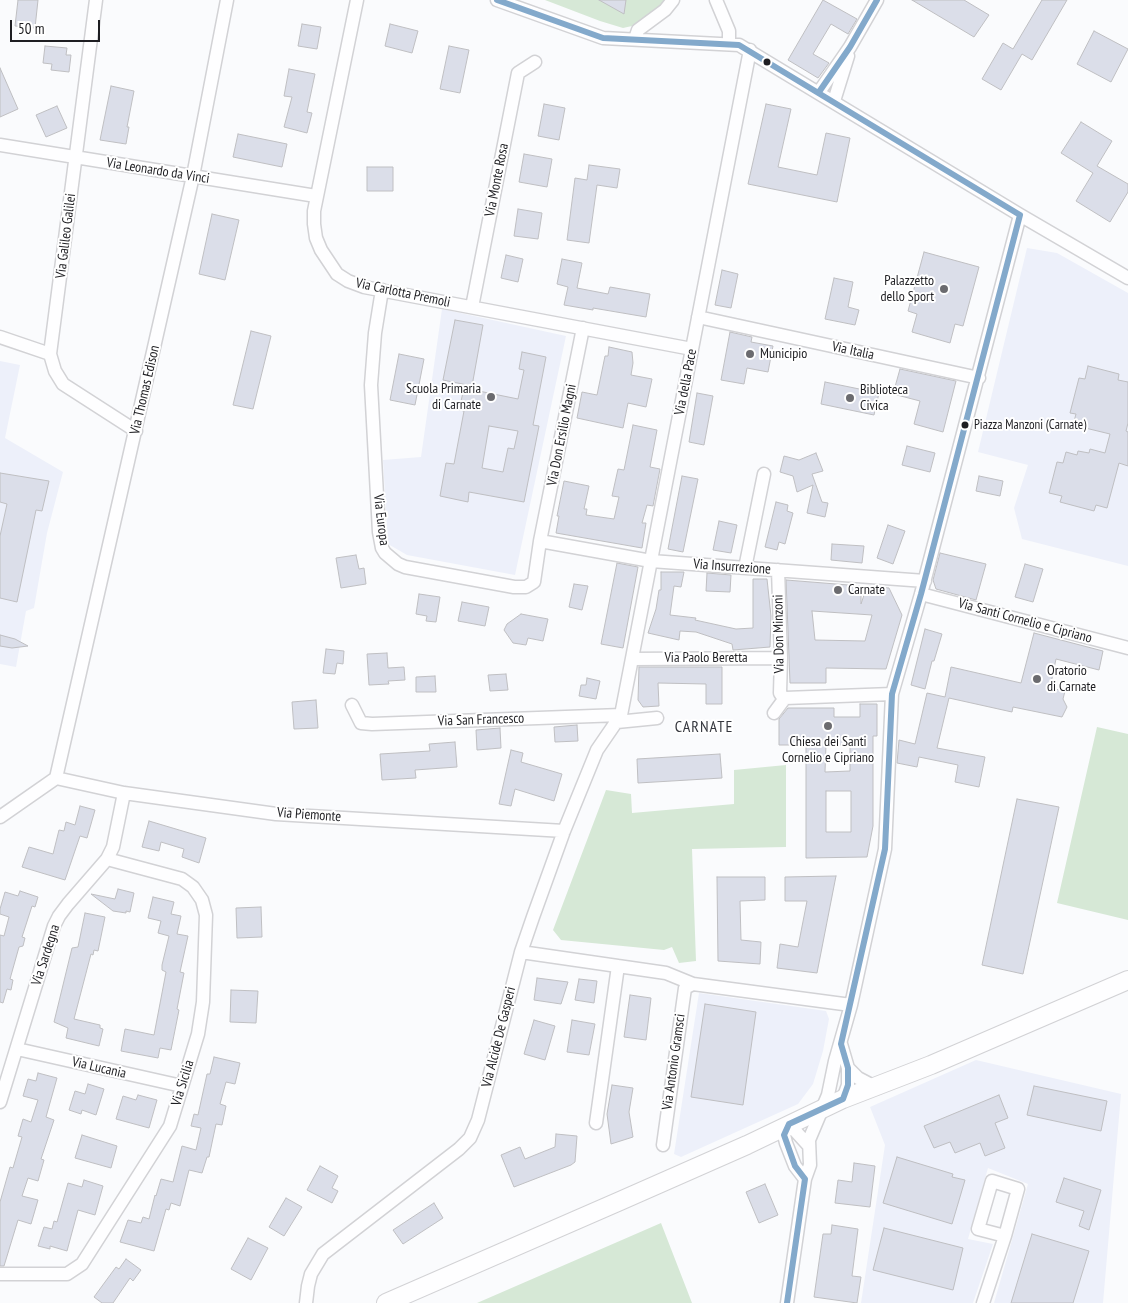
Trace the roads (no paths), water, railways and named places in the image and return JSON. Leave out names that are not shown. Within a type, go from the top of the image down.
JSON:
[{"type":"main road","points":[[386,1303],[747,1145],[843,1099],[876,1088],[1128,980]]},
{"type":"street","name":"Via Galileo Galilei","points":[[96,0],[50,354],[55,372],[63,384],[136,431]]},
{"type":"street","name":"Via Thomas Edison","points":[[56,778],[193,176],[227,0]]},
{"type":"street","name":"Via Carlotta Premoli","points":[[357,0],[316,196],[314,224],[316,238],[328,262],[337,274],[348,281],[364,287],[692,349]]},
{"type":"street","points":[[496,0],[603,38],[739,45],[1128,278]]},
{"type":"street","points":[[635,39],[638,30],[665,10],[674,0]]},
{"type":"street","points":[[716,0],[729,31],[729,43]]},
{"type":"street","points":[[819,92],[850,47],[877,0]]},
{"type":"street","points":[[834,101],[850,47]]},
{"type":"street","name":"Via della Pace","points":[[619,718],[750,50]]},
{"type":"street","name":"Via Monte Rosa","points":[[472,307],[518,73],[535,62]]},
{"type":"street","name":"Via Leonardo da Vinci","points":[[0,145],[316,196]]},
{"type":"street","points":[[787,1303],[805,1179],[810,1165],[809,1146],[812,1131],[824,1108],[851,1006],[885,850],[892,694],[925,581],[1020,215]]},
{"type":"street","name":"Via Europa","points":[[382,290],[375,333],[371,385],[379,532],[382,548],[385,553],[398,564],[405,567],[520,588],[529,586],[534,582],[540,541]]},
{"type":"street","name":"Via Italia","points":[[698,317],[979,378]]},
{"type":"street","name":"Via Don Ersilio Magni","points":[[540,541],[583,328]]},
{"type":"street","points":[[0,337],[50,354]]},
{"type":"street","points":[[745,568],[764,474]]},
{"type":"street","name":"Via Insurrezione","points":[[540,541],[651,561],[925,581]]},
{"type":"street","name":"Via Don Minzoni","points":[[778,570],[781,658],[780,693],[784,697]]},
{"type":"street","name":"Via Santi Cornelio e Cipriano","points":[[921,594],[1128,648]]},
{"type":"street","name":"Via Paolo Beretta","points":[[632,659],[781,658]]},
{"type":"street","points":[[774,713],[784,697],[892,694]]},
{"type":"street","name":"Via San Francesco","points":[[352,705],[361,722],[372,724],[619,718]]},
{"type":"street","points":[[619,718],[657,718]]},
{"type":"street","name":"Via Alcide De Gasperi","points":[[307,1301],[311,1274],[323,1254],[459,1150],[470,1138],[478,1120],[521,952],[564,831],[597,750],[619,718]]},
{"type":"street","points":[[0,816],[56,778]]},
{"type":"street","name":"Via Piemonte","points":[[56,778],[124,792],[276,814],[564,831]]},
{"type":"street","name":"Via Sardegna","points":[[0,1102],[54,926],[59,916],[107,860],[113,847],[124,792]]},
{"type":"street","name":"Via Sicilia","points":[[0,1274],[67,1274],[82,1264],[170,1126],[198,1034],[203,1002],[206,915],[202,900],[194,887],[182,879],[107,860]]},
{"type":"street","points":[[521,952],[666,973],[693,984],[851,1006]]},
{"type":"street","points":[[596,1123],[618,966]]},
{"type":"street","name":"Via Antonio Gramsci","points":[[663,1146],[685,988],[693,984]]},
{"type":"street","points":[[841,1044],[848,1068],[848,1085],[843,1099]]},
{"type":"street","name":"Via Lucania","points":[[17,1049],[182,1086]]},
{"type":"street","points":[[848,1068],[858,1078],[876,1088]]},
{"type":"street","points":[[832,1075],[843,1099]]},
{"type":"street","points":[[805,1179],[795,1166],[786,1143],[784,1135],[789,1124],[809,1146]]},
{"type":"street","points":[[747,1145],[765,1141],[786,1143]]},
{"type":"street","points":[[983,1303],[1005,1236]]},
{"type":"place","name":"Palazzetto dello Sport","points":[[944,289]]},
{"type":"place","name":"Municipio","points":[[750,354]]},
{"type":"place","name":"Scuola Primaria di Carnate","points":[[491,397]]},
{"type":"place","name":"Biblioteca Civica","points":[[850,398]]},
{"type":"place","name":"Piazza Manzoni (Carnate)","points":[[965,425]]},
{"type":"place","name":"Carnate","points":[[838,590]]},
{"type":"place","name":"Oratorio di Carnate","points":[[1037,679]]},
{"type":"place","name":"Chiesa dei Santi Cornelio e Cipriano","points":[[828,726]]},
{"type":"district","name":"CARNATE","points":[[704,727]]}]
